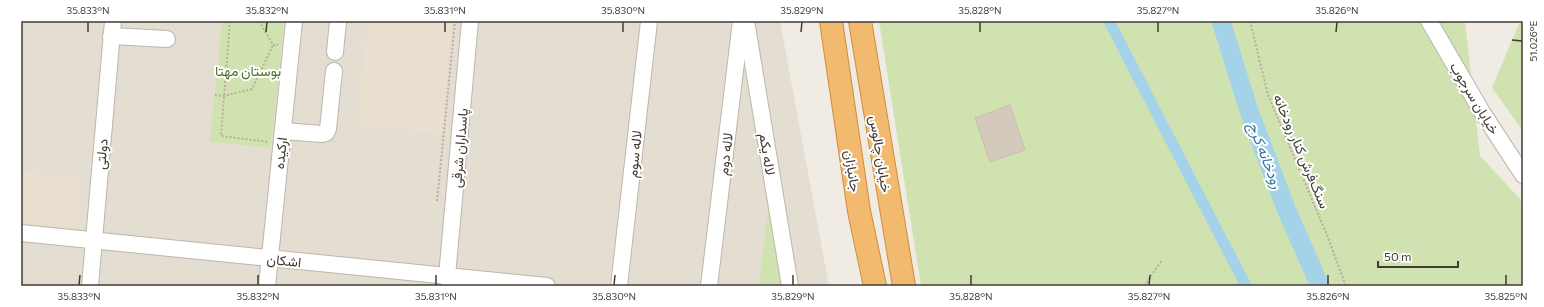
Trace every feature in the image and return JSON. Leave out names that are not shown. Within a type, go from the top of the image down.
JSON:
[{"type":"highway","name":"جانبازان","points":[[831,21],[859,210],[876,286]]},
{"type":"highway","name":"خیابان چالوس","points":[[860,21],[889,203],[904,286]]},
{"type":"highway","points":[[859,210],[889,203]]},
{"type":"street","name":"ارکیده","points":[[267,286],[277,136],[294,21]]},
{"type":"street","points":[[335,52],[338,21]]},
{"type":"street","name":"پاسداران شرقی","points":[[446,283],[470,21]]},
{"type":"street","name":"لاله سوم","points":[[619,286],[648,21]]},
{"type":"street","name":"لاله دوم","points":[[709,286],[741,21]]},
{"type":"street","name":"لاله یکم","points":[[746,21],[790,286]]},
{"type":"street","name":"خیابان سرجوب","points":[[1429,21],[1482,112],[1523,175]]},
{"type":"street","points":[[112,28],[167,39]]},
{"type":"street","name":"دولتی","points":[[90,286],[112,28]]},
{"type":"street","points":[[277,136],[326,133],[328,128],[334,71]]},
{"type":"street","name":"اشکان","points":[[21,233],[269,258],[446,283],[493,283],[547,286]]},
{"type":"path","points":[[230,21],[221,136],[277,136]]},
{"type":"path","points":[[259,21],[273,45]]},
{"type":"path","points":[[437,201],[455,21]]},
{"type":"path","name":"سنگ‌فرش کنار رودخانه","points":[[1250,21],[1268,95],[1346,286]]},
{"type":"path","points":[[215,95],[224,96],[252,88],[273,45]]},
{"type":"path","points":[[273,45],[281,45]]},
{"type":"path","points":[[1144,286],[1162,260]]},
{"type":"path","points":[[1119,286],[1129,286]]},
{"type":"shaded area","points":[[21,21],[780,21],[829,286],[21,286]]},
{"type":"shaded area","points":[[368,21],[452,21],[441,134],[357,125]]},
{"type":"shaded area","points":[[21,172],[82,177],[78,228],[21,223]]},
{"type":"green space","name":"بوستان مهتا","points":[[222,21],[284,21],[271,148],[210,142]]},
{"type":"green space","points":[[879,21],[1465,21],[1480,156],[1523,202],[1523,286],[921,286]]},
{"type":"green space","points":[[1520,21],[1523,21],[1523,131],[1492,88]]},
{"type":"green space","points":[[772,177],[788,286],[759,286]]},
{"type":"building","points":[[1010,105],[1025,150],[990,162],[975,118]]},
{"type":"waterway","points":[[1109,21],[1246,286]]},
{"type":"waterway","name":"رودخانه کرج","points":[[1221,21],[1249,111],[1287,211],[1320,286]]}]
